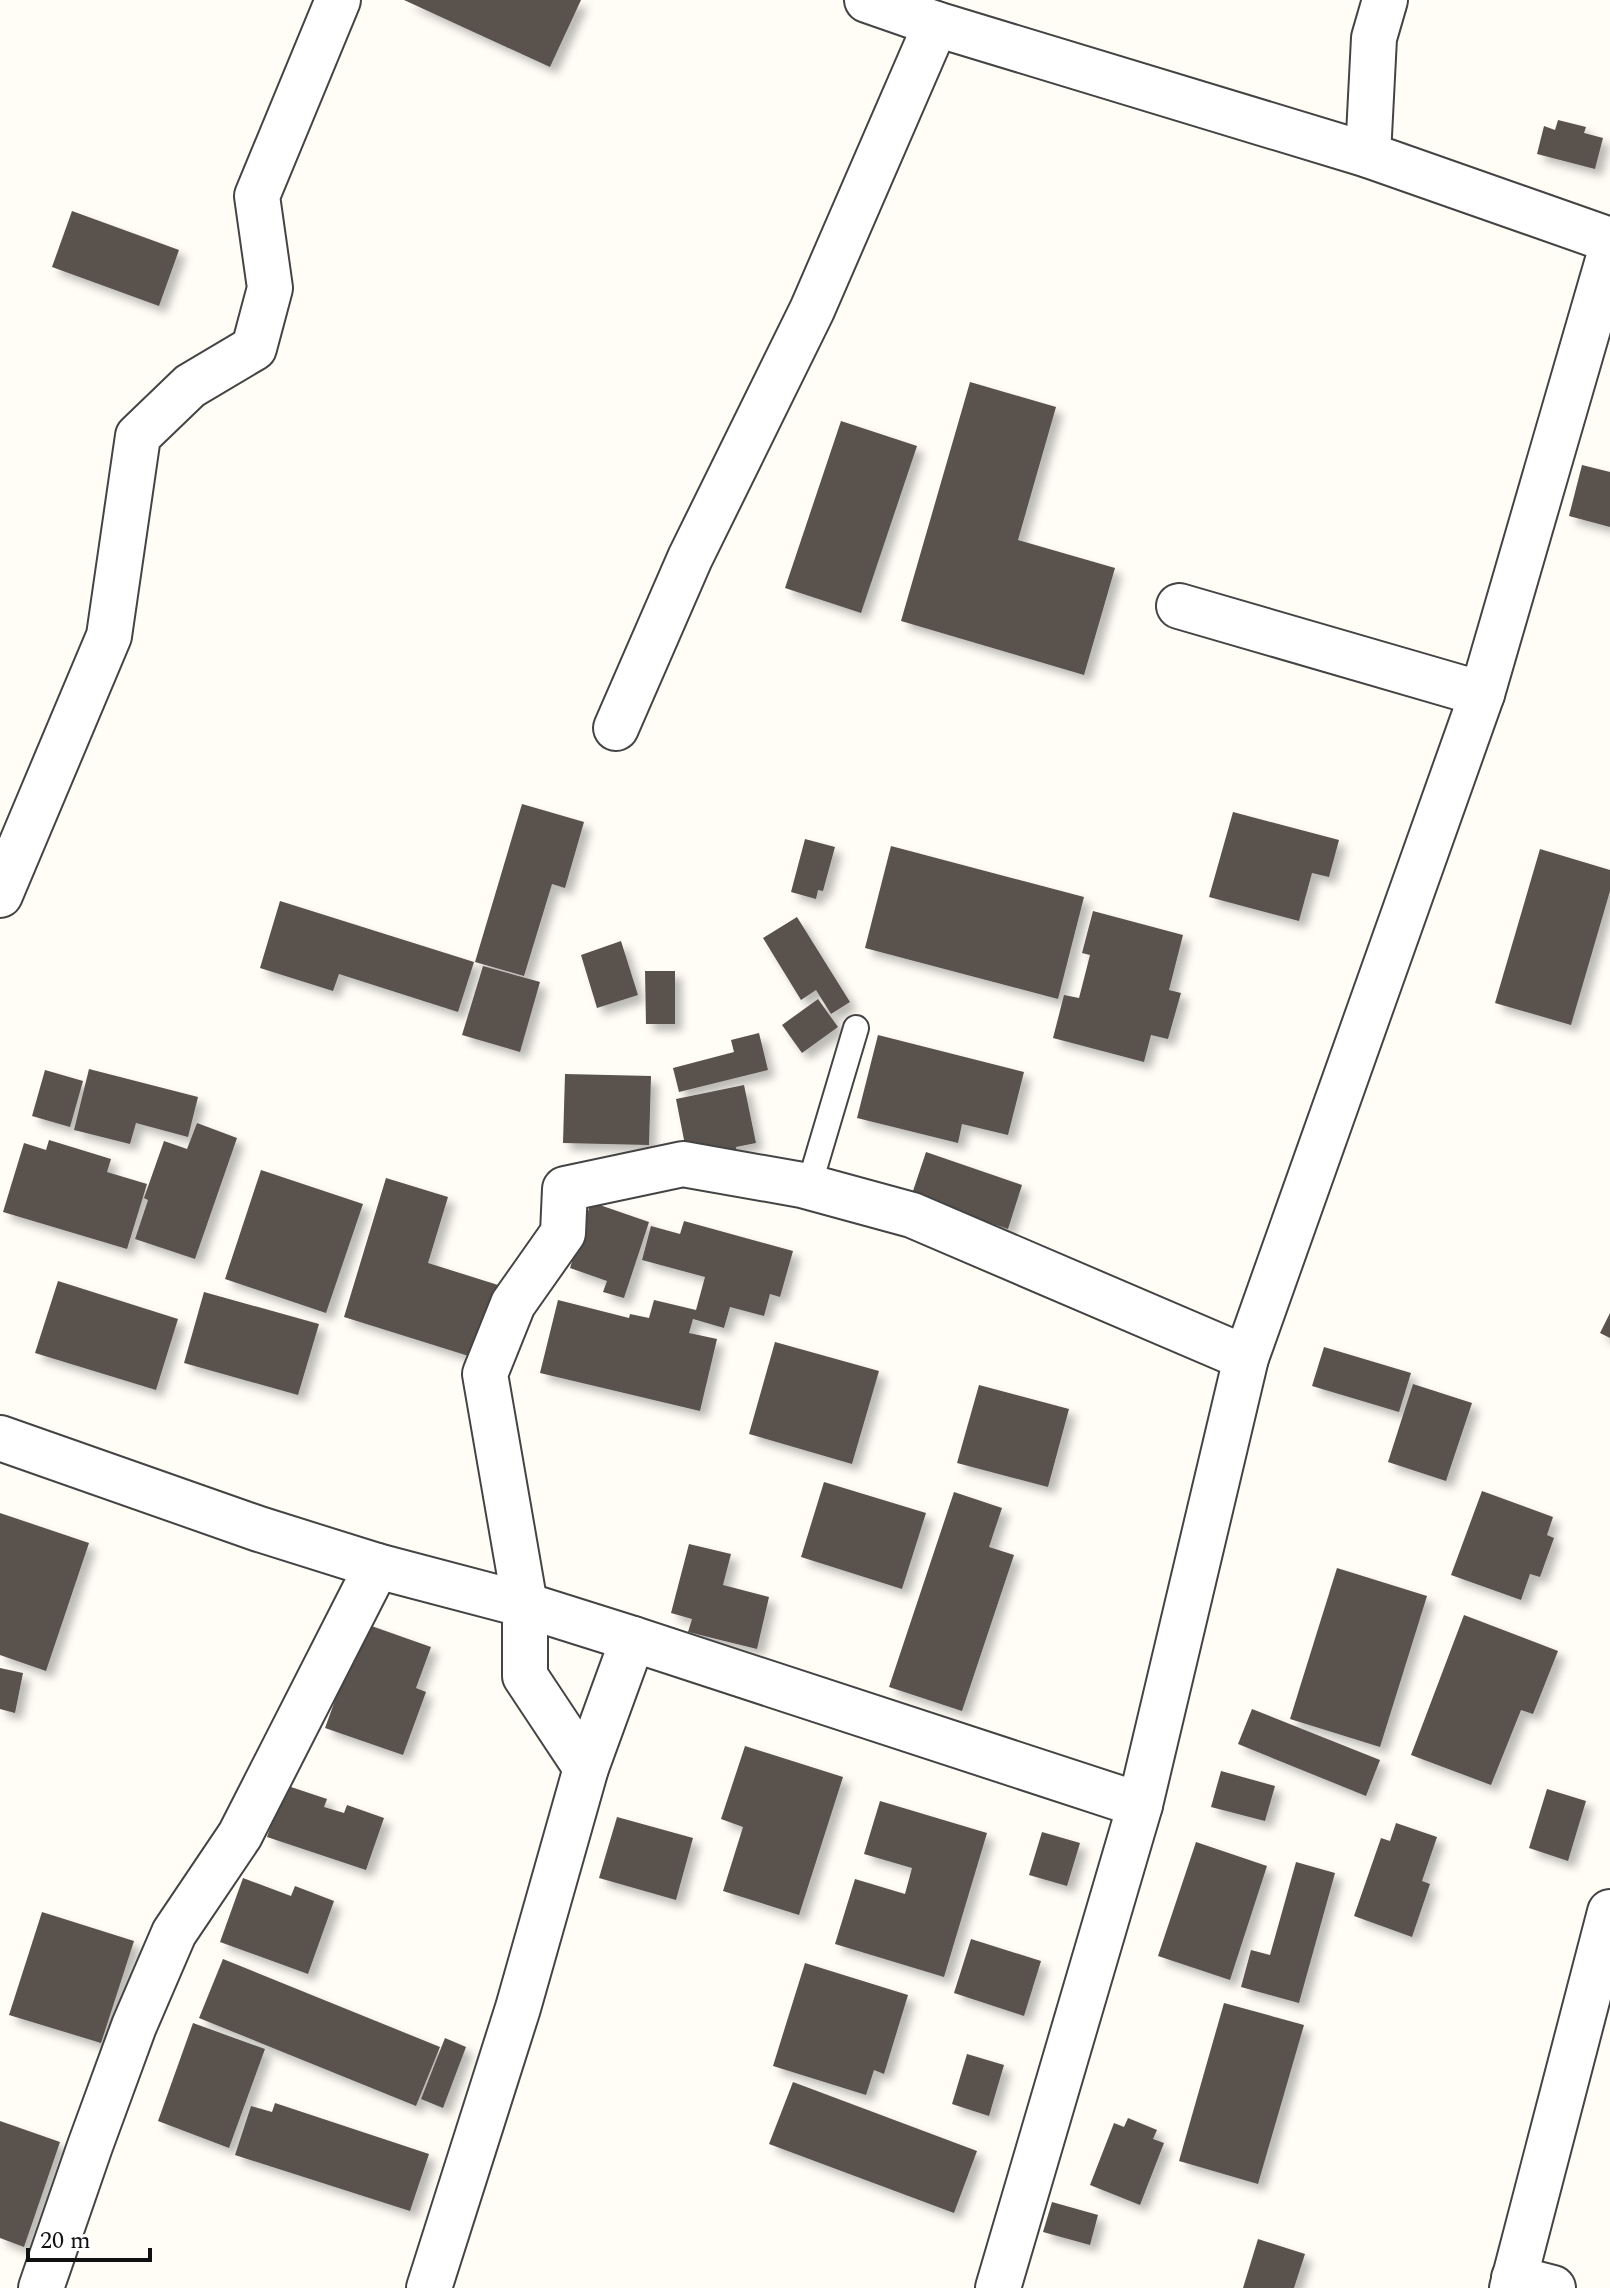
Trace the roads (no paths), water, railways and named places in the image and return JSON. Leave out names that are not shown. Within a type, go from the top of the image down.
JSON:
[{"type":"street","points":[[0,895],[109,636],[138,436],[190,386],[254,348],[270,288],[257,196],[338,0]]},
{"type":"street","points":[[867,0],[936,24],[1368,155],[1610,240]]},
{"type":"street","points":[[1368,155],[1374,38],[1385,0]]},
{"type":"street","points":[[616,728],[690,558],[812,310],[936,24]]},
{"type":"street","points":[[998,2288],[1140,1805],[1246,1358],[1482,694],[1610,253]]},
{"type":"street","points":[[1179,606],[1482,694]]},
{"type":"street","points":[[586,1768],[525,1676],[525,1605],[485,1374],[513,1304],[563,1233],[565,1189],[683,1164],[809,1186],[912,1215],[1246,1358]]},
{"type":"street","points":[[0,1438],[259,1529],[377,1566],[525,1605],[1140,1805]]},
{"type":"street","points":[[41,2288],[123,2056],[174,1933],[240,1835],[377,1566]]},
{"type":"street","points":[[429,2288],[518,2008],[586,1768],[633,1639]]},
{"type":"street","points":[[1526,2285],[1610,1912]]},
{"type":"lane","points":[[809,1186],[856,1028]]}]
